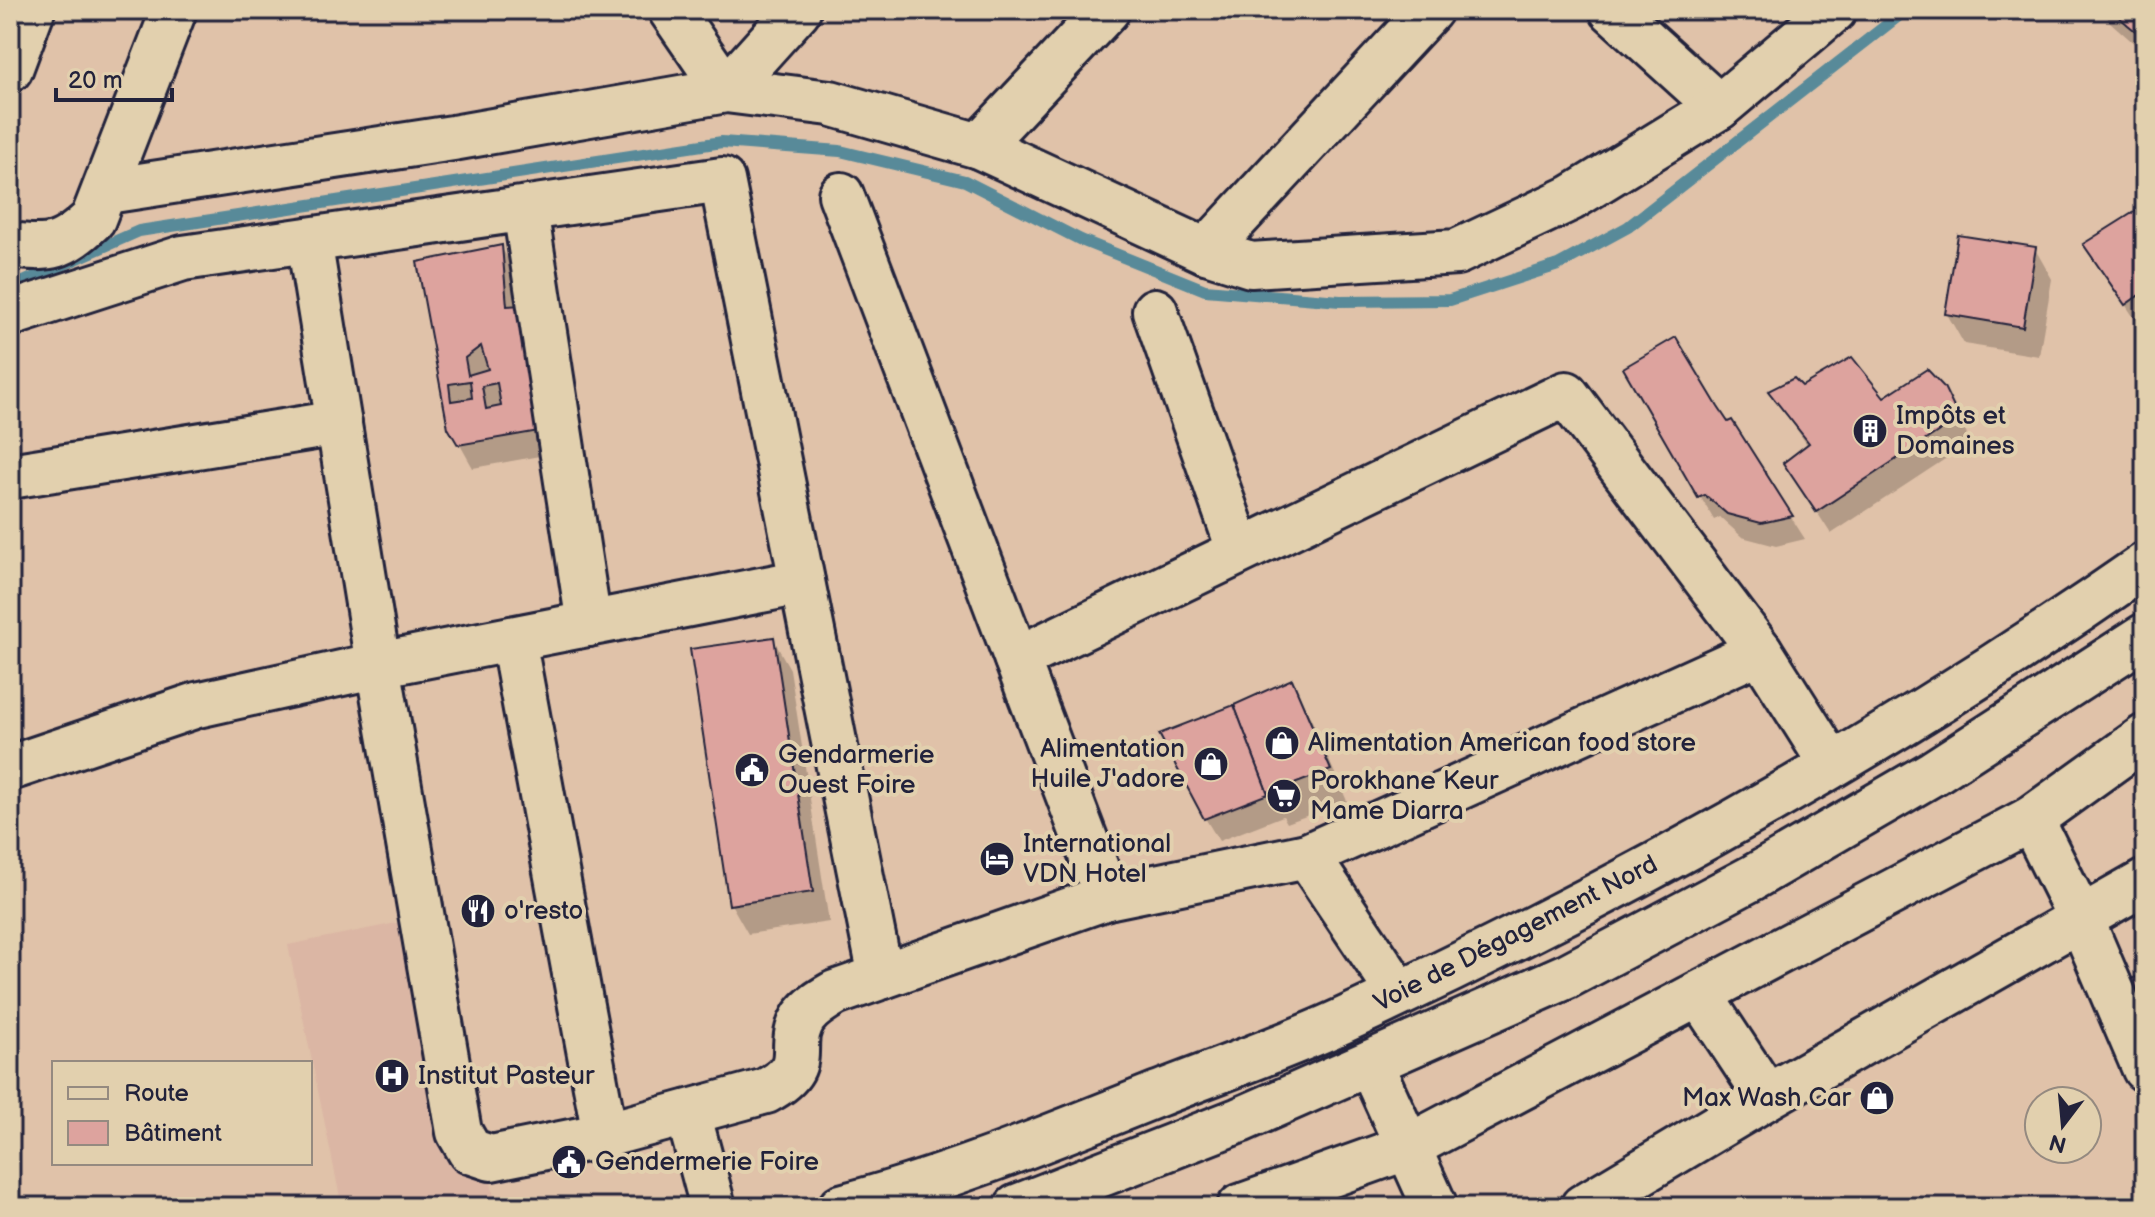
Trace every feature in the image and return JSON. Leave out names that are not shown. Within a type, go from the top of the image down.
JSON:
[{"type":"main road","points":[[10,69],[32,10]]},
{"type":"main road","points":[[10,245],[47,250],[72,239],[93,219],[107,191],[174,10]]},
{"type":"main road","points":[[671,10],[726,90]]},
{"type":"main road","points":[[726,90],[798,10]]},
{"type":"main road","points":[[979,146],[1107,10]]},
{"type":"main road","points":[[1206,251],[1430,10]]},
{"type":"main road","points":[[1612,10],[1719,107]]},
{"type":"main road","points":[[107,191],[453,138],[726,90],[830,103],[979,146],[1206,251],[1251,265],[1457,252],[1571,198],[1719,107],[1834,10]]},
{"type":"main road","points":[[12,307],[183,258],[722,180],[881,977]]},
{"type":"main road","points":[[841,195],[1107,897]]},
{"type":"main road","points":[[525,209],[589,624]]},
{"type":"main road","points":[[309,240],[378,665],[459,1132],[470,1151],[491,1158],[605,1135],[766,1091],[784,1082],[796,1065],[802,1019],[816,1004],[881,977],[1107,897],[1307,856],[1760,651]]},
{"type":"main road","points":[[1155,311],[1239,549]]},
{"type":"main road","points":[[1017,659],[1239,549],[1566,394],[1760,651],[1832,765]]},
{"type":"main road","points":[[10,476],[339,423]]},
{"type":"main road","name":"Voie de Dégagement Nord","points":[[841,1207],[1039,1141],[1339,1022],[1484,954],[1677,853],[1919,715],[2145,565]]},
{"type":"main road","points":[[10,768],[197,705],[378,665],[802,582]]},
{"type":"main road","name":"Voie de Dégagement Nord","points":[[1017,1207],[1240,1120],[1567,976],[1752,878],[1933,773],[2145,636]]},
{"type":"main road","points":[[513,639],[605,1135]]},
{"type":"main road","points":[[1240,1207],[1408,1147],[2031,819],[2145,737]]},
{"type":"main road","points":[[2031,819],[2081,919],[2145,1069]]},
{"type":"main road","points":[[1307,856],[1399,993]]},
{"type":"main road","points":[[1583,1207],[1767,1097],[2145,882]]},
{"type":"main road","points":[[1699,994],[1767,1097]]},
{"type":"main road","points":[[1370,1063],[1435,1207]]},
{"type":"main road","points":[[688,1113],[713,1207]]},
{"type":"shaded area","name":"Institut Pasteur","points":[[436,915],[496,1207],[342,1207],[288,945]]},
{"type":"building","points":[[2111,10],[2145,10],[2145,39],[2128,25]]},
{"type":"building","points":[[2145,205],[2145,291],[2125,305],[2083,244]]},
{"type":"building","points":[[1958,235],[2036,247],[2023,327],[1945,314]]},
{"type":"building","points":[[502,245],[507,306],[521,305],[539,431],[458,445],[448,428],[417,262]],"holes":[[[481,346],[488,369],[468,375],[465,358]],[[470,381],[472,398],[451,401],[449,384]],[[497,383],[501,406],[486,409],[482,386]]]},
{"type":"building","points":[[1676,337],[1718,407],[1728,422],[1732,420],[1793,516],[1761,523],[1727,514],[1705,495],[1698,498],[1623,368]]},
{"type":"building","name":"Impôts et Domaines","points":[[1852,357],[1884,397],[1927,369],[1944,387],[1959,418],[1816,512],[1783,463],[1809,443],[1768,391],[1794,378],[1802,386]]},
{"type":"building","name":"Gendarmerie Ouest Foire","points":[[774,637],[813,892],[729,905],[690,649]]},
{"type":"building","points":[[1292,679],[1331,770],[1268,794],[1234,705]]},
{"type":"building","points":[[1234,705],[1268,794],[1204,819],[1159,734]]},
{"type":"building","points":[[2145,974],[2145,1028],[2125,981]]},
{"type":"waterway","points":[[10,288],[139,231],[722,142],[840,151],[965,181],[1081,240],[1205,290],[1340,301],[1450,300],[1558,265],[1628,227],[1906,10]]},
{"type":"place","name":"Impôts et Domaines","points":[[1870,431]]},
{"type":"place","name":"Alimentation American food store","points":[[1282,743]]},
{"type":"place","name":"Alimentation Huile J'adore","points":[[1211,764]]},
{"type":"place","name":"Gendarmerie Ouest Foire","points":[[752,770]]},
{"type":"place","name":"Porokhane Keur Mame Diarra","points":[[1284,796]]},
{"type":"place","name":"International VDN Hotel","points":[[997,859]]},
{"type":"place","name":"o'resto","points":[[478,911]]},
{"type":"place","name":"Institut Pasteur","points":[[392,1076]]},
{"type":"place","name":"Max Wash Car","points":[[1877,1098]]},
{"type":"place","name":"Gendermerie Foire","points":[[569,1162]]}]
